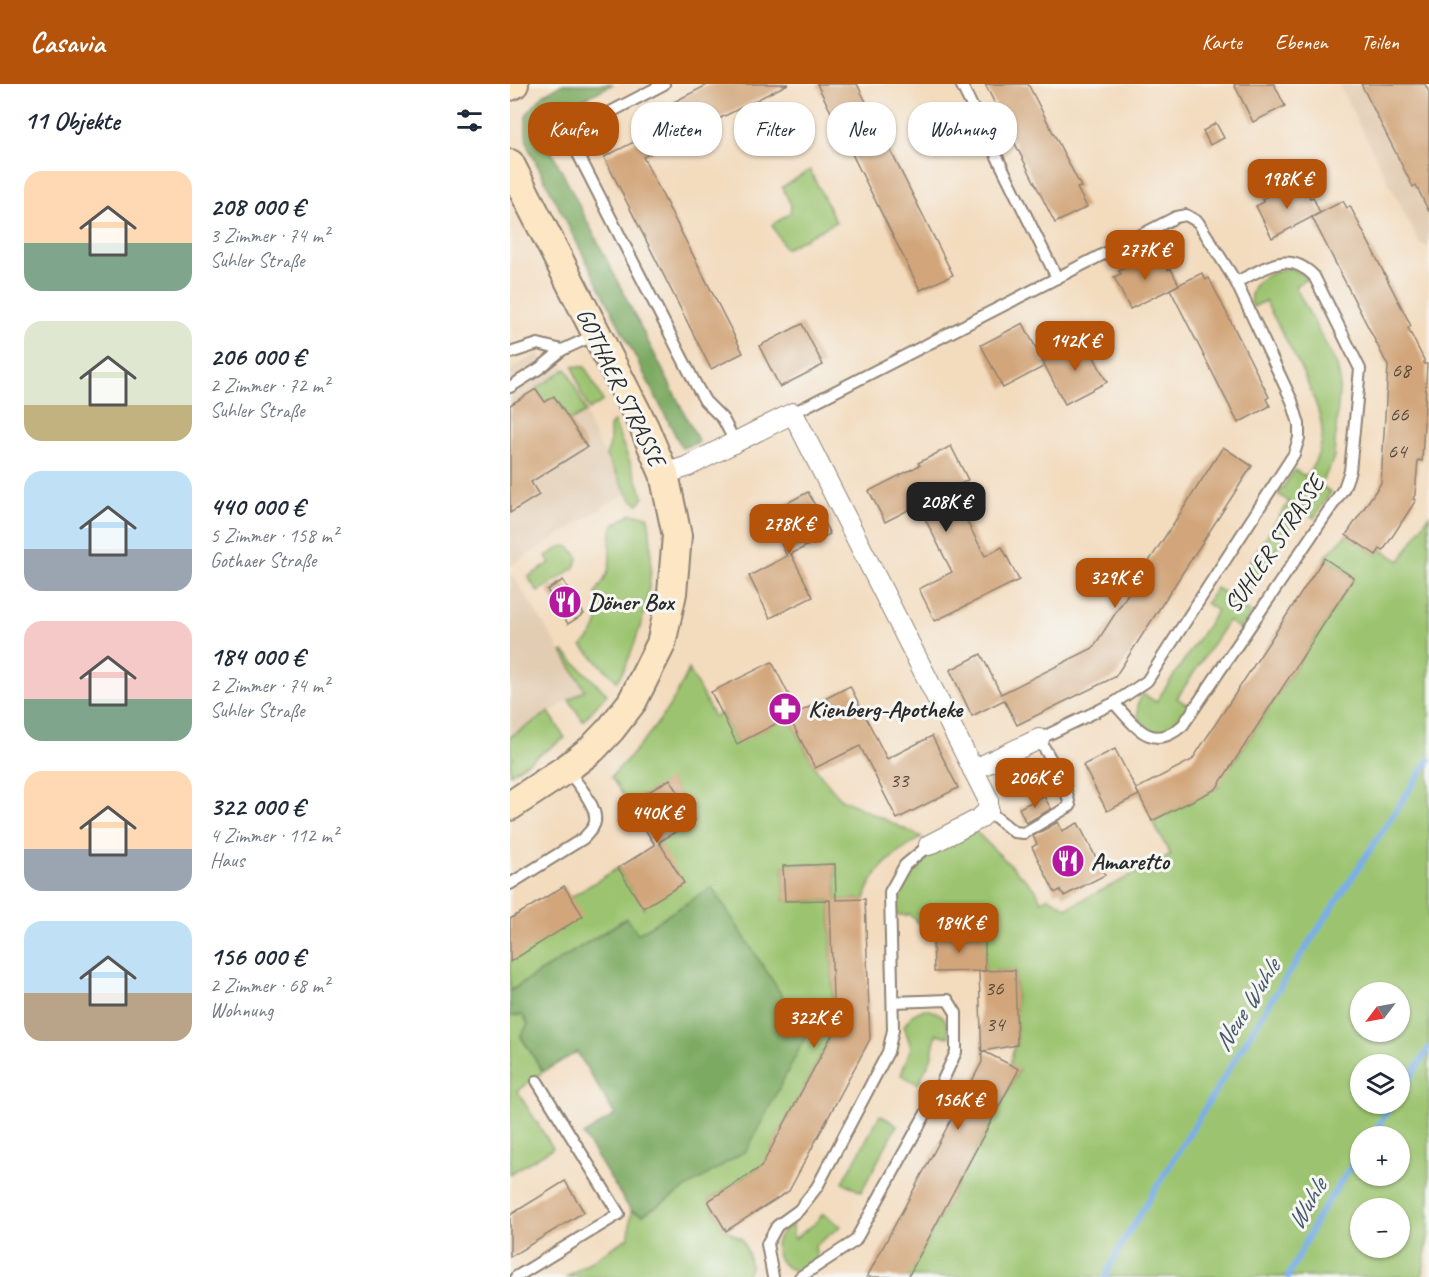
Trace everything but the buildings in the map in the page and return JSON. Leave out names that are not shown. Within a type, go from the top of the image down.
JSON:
[{"type":"street","name":"GOTHAER STRASSE","points":[[510,164],[644,427],[664,474],[677,537],[672,592],[661,644],[632,702],[592,749],[510,806]]},
{"type":"street","name":"SUHLER STRASSE","points":[[664,474],[686,467],[793,413]]},
{"type":"street","points":[[793,413],[988,799],[988,811],[979,819],[929,845]]},
{"type":"street","name":"SUHLER STRASSE","points":[[973,770],[1039,739]]},
{"type":"lane","points":[[664,84],[582,127],[573,144],[696,385],[705,401],[723,419],[735,442]]},
{"type":"lane","points":[[961,84],[1057,278]]},
{"type":"lane","name":"SUHLER STRASSE","points":[[793,413],[1165,221],[1183,215],[1198,222],[1236,282],[1292,401],[1299,424],[1299,438],[1294,454],[1147,681],[1114,703],[1039,739]]},
{"type":"lane","name":"SUHLER STRASSE","points":[[1114,703],[1140,731],[1150,737],[1162,738],[1173,734],[1183,725],[1344,488],[1350,471],[1360,369],[1314,276],[1304,266],[1290,262],[1276,264],[1236,282]]},
{"type":"lane","points":[[510,387],[540,368],[562,350],[597,334]]},
{"type":"lane","points":[[510,352],[538,344],[562,350]]},
{"type":"lane","points":[[988,811],[1014,832],[1024,833],[1070,806],[1064,782],[1039,739]]},
{"type":"lane","points":[[510,884],[584,838],[593,828],[596,820],[594,810],[584,792],[566,769]]},
{"type":"lane","points":[[773,1277],[767,1244],[777,1226],[799,1210],[817,1187],[888,1052],[893,1030],[890,892],[905,865],[929,845]]},
{"type":"lane","points":[[800,1277],[855,1241],[936,1095],[956,1052],[956,1013],[948,1000],[893,1002]]},
{"type":"lane","points":[[516,1277],[619,1214],[537,1081]]},
{"type":"shaded area","points":[[1429,84],[1429,250],[1428,247],[1420,244],[1339,85]]},
{"type":"shaded area","points":[[538,353],[550,372],[563,364],[598,443],[628,492],[510,566],[510,370]]},
{"type":"shaded area","points":[[510,571],[585,690],[510,737]]},
{"type":"green space","points":[[563,84],[613,84],[578,102],[537,102],[544,94]]},
{"type":"green space","points":[[528,113],[528,147],[526,135]]},
{"type":"green space","points":[[533,156],[554,156],[699,442],[682,448]]},
{"type":"green space","points":[[810,170],[836,222],[785,249],[772,225],[790,213],[791,205],[782,187]]},
{"type":"green space","points":[[1288,268],[1302,273],[1307,279],[1295,286],[1337,366],[1340,380],[1334,456],[1320,485],[1331,492],[1314,518],[1302,510],[1239,606],[1251,613],[1240,629],[1228,621],[1177,698],[1189,706],[1171,726],[1158,732],[1152,731],[1138,717],[1138,703],[1143,694],[1156,702],[1217,611],[1206,603],[1216,588],[1228,595],[1289,502],[1278,494],[1295,470],[1306,477],[1319,451],[1322,439],[1320,420],[1309,386],[1265,301],[1253,307],[1251,299],[1252,292],[1260,280]]},
{"type":"green space","points":[[573,366],[585,367],[603,401],[589,410],[581,393]]},
{"type":"green space","points":[[566,369],[586,412],[570,421],[555,397],[545,402],[536,389]]},
{"type":"green space","points":[[614,422],[644,498],[638,504],[630,498],[606,456],[610,445],[610,425]]},
{"type":"green space","points":[[631,514],[648,516],[651,548],[650,578],[641,624],[628,661],[617,681],[582,646],[596,628],[598,621],[599,607],[596,592],[609,567],[612,526]]},
{"type":"green space","points":[[1429,515],[1429,1232],[1422,1277],[900,1277],[913,1267],[1019,1070],[1010,1065],[1014,1046],[1017,1045],[1015,970],[985,971],[984,935],[933,937],[910,915],[896,915],[896,898],[909,874],[929,857],[975,831],[1036,890],[1041,901],[1049,897],[1067,908],[1171,855],[1152,821],[1219,787],[1215,777],[1232,765],[1354,578],[1324,558],[1346,535],[1376,555],[1380,549],[1400,561]]},
{"type":"green space","points":[[566,546],[577,555],[578,559],[574,568],[538,592],[528,577],[550,563],[546,556]]},
{"type":"green space","points":[[562,652],[607,694],[583,721],[569,700],[585,690]]},
{"type":"green space","points":[[689,669],[714,717],[721,713],[737,743],[789,717],[815,768],[841,799],[922,837],[886,862],[873,878],[865,899],[836,900],[835,864],[783,866],[785,901],[830,900],[833,1013],[840,1019],[770,1151],[772,1160],[708,1201],[726,1230],[742,1239],[749,1256],[750,1268],[745,1277],[566,1277],[629,1237],[631,1211],[644,1215],[712,887],[637,935],[626,918],[510,991],[510,962],[571,897],[618,868],[644,908],[659,842],[695,820],[670,780],[629,804],[611,777],[655,727],[682,685]]},
{"type":"green space","points":[[549,712],[565,738],[510,774],[510,760],[513,758],[510,754],[510,737]]},
{"type":"green space","points":[[712,887],[807,1034],[747,1150],[643,1215],[631,1211],[583,1135],[615,1115],[577,1052],[543,1072],[521,1036],[528,1024],[523,1015],[510,1016],[510,991],[627,918],[638,934]]},
{"type":"green space","points":[[924,1009],[936,1012],[943,1017],[949,1037],[936,1034],[931,1059],[918,1084],[901,1075],[911,1047],[904,1026],[912,1015]]},
{"type":"green space","points":[[523,1015],[528,1024],[521,1037],[543,1072],[517,1091],[553,1148],[510,1174],[510,1016]]},
{"type":"green space","points":[[880,1115],[897,1125],[861,1192],[843,1182]]},
{"type":"green space","points":[[823,1214],[841,1226],[815,1246],[817,1261],[800,1270],[788,1268],[777,1255],[776,1243],[779,1236],[792,1224],[794,1239]]},
{"type":"waterway","name":"Neue Wuhle","points":[[1105,1277],[1121,1245],[1269,1004],[1429,760]]},
{"type":"waterway","name":"Wuhle","points":[[1410,1077],[1429,1048]]},
{"type":"waterway","name":"Wuhle","points":[[1378,1126],[1386,1114]]},
{"type":"waterway","name":"Wuhle","points":[[1288,1277],[1319,1215],[1350,1168]]},
{"type":"place","name":"Döner Box","points":[[565,602]]},
{"type":"place","name":"Kienberg-Apotheke","points":[[785,709]]},
{"type":"place","name":"Amaretto","points":[[1068,861]]}]
